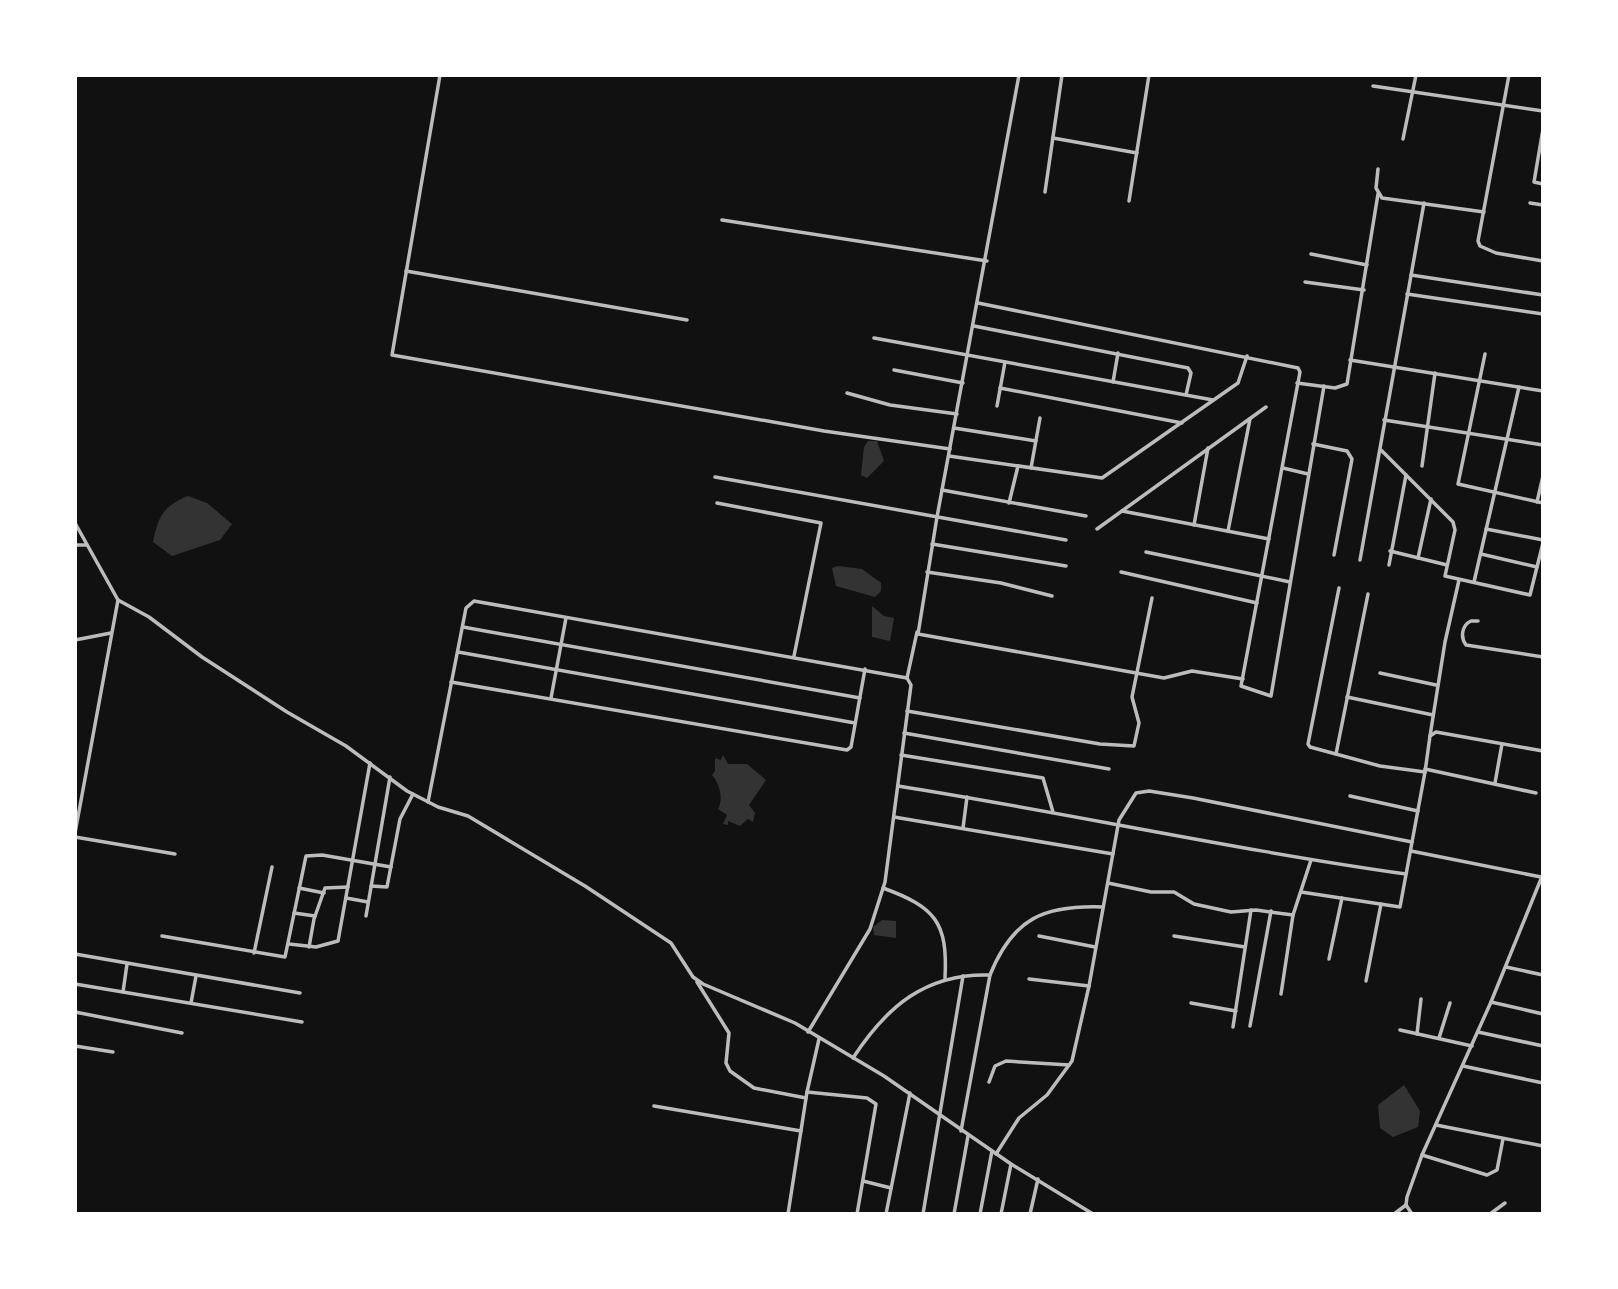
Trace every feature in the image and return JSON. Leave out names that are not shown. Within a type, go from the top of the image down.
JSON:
[{"type":"street","points":[[440,75],[392,355],[824,431],[950,449]]},
{"type":"street","points":[[808,1032],[862,944],[883,888],[911,685],[907,678],[918,631],[1019,75]]},
{"type":"street","points":[[1045,192],[1062,75]]},
{"type":"street","points":[[1129,201],[1149,75]]},
{"type":"street","points":[[1404,139],[1416,75]]},
{"type":"street","points":[[1509,75],[1478,241],[1480,246],[1496,253],[1543,261]]},
{"type":"street","points":[[1373,86],[1412,94],[1504,103],[1543,111]]},
{"type":"street","points":[[1543,129],[1534,182],[1543,184]]},
{"type":"street","points":[[1053,138],[1137,153]]},
{"type":"street","points":[[1297,383],[1345,387],[1364,290],[1378,194],[1378,169]]},
{"type":"street","points":[[1378,194],[1387,199],[1484,212]]},
{"type":"street","points":[[1360,560],[1424,203]]},
{"type":"street","points":[[1530,203],[1543,205]]},
{"type":"street","points":[[722,220],[986,261]]},
{"type":"street","points":[[1311,254],[1367,265]]},
{"type":"street","points":[[406,271],[687,320]]},
{"type":"street","points":[[1411,275],[1543,295]]},
{"type":"street","points":[[1306,282],[1364,290]]},
{"type":"street","points":[[1408,294],[1543,314]]},
{"type":"street","points":[[978,303],[1298,368],[1283,468],[1241,687],[1271,696],[1324,386]]},
{"type":"street","points":[[974,326],[1191,369],[1186,395]]},
{"type":"street","points":[[874,338],[1213,400]]},
{"type":"street","points":[[1114,382],[1118,353]]},
{"type":"street","points":[[1485,354],[1458,484],[1543,503]]},
{"type":"street","points":[[948,456],[1102,478],[1238,383],[1247,356]]},
{"type":"street","points":[[1350,360],[1543,391]]},
{"type":"street","points":[[997,406],[1004,362]]},
{"type":"street","points":[[894,370],[963,383]]},
{"type":"street","points":[[1422,466],[1435,373]]},
{"type":"street","points":[[1474,583],[1519,387]]},
{"type":"street","points":[[1000,388],[1182,423]]},
{"type":"street","points":[[847,393],[890,405],[957,414]]},
{"type":"street","points":[[1097,529],[1266,407]]},
{"type":"street","points":[[1228,531],[1251,416]]},
{"type":"street","points":[[1031,468],[1040,418]]},
{"type":"street","points":[[1384,420],[1543,445]]},
{"type":"street","points":[[954,428],[1036,441]]},
{"type":"street","points":[[1313,444],[1347,451],[1352,459],[1334,555]]},
{"type":"street","points":[[1194,525],[1208,448]]},
{"type":"street","points":[[1381,450],[1453,522],[1455,530],[1445,576],[1530,595],[1543,541],[1486,529]]},
{"type":"street","points":[[1009,503],[1018,466]]},
{"type":"street","points":[[1283,468],[1308,474]]},
{"type":"street","points":[[1389,565],[1406,475]]},
{"type":"street","points":[[1537,502],[1543,476]]},
{"type":"street","points":[[715,477],[1066,541]]},
{"type":"street","points":[[942,490],[1086,516]]},
{"type":"street","points":[[1418,558],[1431,499]]},
{"type":"street","points":[[717,503],[821,523],[794,656]]},
{"type":"street","points":[[1122,511],[1269,539]]},
{"type":"street","points":[[75,523],[118,600],[149,617],[202,657],[370,763],[413,794],[468,816],[585,886],[671,943],[729,1032],[726,1063],[730,1071],[754,1088],[806,1098]]},
{"type":"street","points":[[75,544],[87,545]]},
{"type":"street","points":[[932,544],[1066,566]]},
{"type":"street","points":[[1390,551],[1447,565]]},
{"type":"street","points":[[1146,552],[1290,582]]},
{"type":"street","points":[[1481,554],[1537,567]]},
{"type":"street","points":[[927,572],[1001,583],[1052,596]]},
{"type":"street","points":[[1121,572],[1257,603]]},
{"type":"street","points":[[1301,892],[1400,907],[1425,771],[1437,685],[1459,580]]},
{"type":"street","points":[[1339,588],[1308,744],[1315,749],[1380,766],[1425,771],[1536,793]]},
{"type":"street","points":[[1336,754],[1368,594]]},
{"type":"street","points":[[907,711],[1134,746],[1139,723],[1132,703],[1152,598]]},
{"type":"street","points":[[118,600],[75,835],[175,854]]},
{"type":"street","points":[[428,802],[467,608],[474,601],[907,678]]},
{"type":"street","points":[[551,699],[566,618]]},
{"type":"street","points":[[1478,621],[1471,621],[1465,626],[1462,639],[1466,645],[1543,657]]},
{"type":"street","points":[[463,627],[860,698]]},
{"type":"street","points":[[918,631],[922,636],[1171,678],[1192,671],[1243,679]]},
{"type":"street","points":[[75,640],[111,633]]},
{"type":"street","points":[[458,652],[855,723]]},
{"type":"street","points":[[451,682],[843,750],[851,747],[865,669]]},
{"type":"street","points":[[1380,673],[1437,685]]},
{"type":"street","points":[[1347,697],[1433,715]]},
{"type":"street","points":[[1430,736],[1436,732],[1543,751]]},
{"type":"street","points":[[904,733],[1109,768]]},
{"type":"street","points":[[1495,784],[1502,744]]},
{"type":"street","points":[[901,755],[1043,778],[1053,812]]},
{"type":"street","points":[[289,944],[309,947],[337,944],[370,763]]},
{"type":"street","points":[[366,916],[390,778]]},
{"type":"street","points":[[897,786],[1311,860],[1406,874]]},
{"type":"street","points":[[996,1154],[1019,1118],[1047,1095],[1069,1065],[1089,986],[1118,826],[1136,793],[1149,791],[1412,842]]},
{"type":"street","points":[[371,886],[387,887],[400,818],[413,794]]},
{"type":"street","points":[[1350,796],[1418,810]]},
{"type":"street","points":[[963,828],[967,797]]},
{"type":"street","points":[[894,817],[1113,854]]},
{"type":"street","points":[[1394,1214],[1406,1205],[1422,1155],[1491,1002],[1542,876],[1410,851]]},
{"type":"street","points":[[162,936],[285,957],[306,856],[310,854],[391,867]]},
{"type":"street","points":[[1281,994],[1293,915],[1311,860]]},
{"type":"street","points":[[254,953],[272,867]]},
{"type":"street","points":[[1108,883],[1177,893],[1194,904],[1231,912],[1251,910],[1293,915]]},
{"type":"street","points":[[309,947],[324,892],[328,887],[348,887]]},
{"type":"street","points":[[299,888],[324,892]]},
{"type":"street","points":[[883,888],[920,905],[939,925],[947,947],[945,979]]},
{"type":"street","points":[[346,898],[369,902]]},
{"type":"street","points":[[1329,959],[1342,898]]},
{"type":"street","points":[[1366,981],[1381,904]]},
{"type":"street","points":[[961,1131],[990,975],[999,955],[1025,922],[1053,909],[1069,906],[1103,907]]},
{"type":"street","points":[[1233,1027],[1251,910]]},
{"type":"street","points":[[1251,1027],[1271,911]]},
{"type":"street","points":[[295,913],[316,916]]},
{"type":"street","points":[[1039,936],[1096,947]]},
{"type":"street","points":[[1174,936],[1245,947]]},
{"type":"street","points":[[75,954],[300,993]]},
{"type":"street","points":[[123,992],[127,964]]},
{"type":"street","points":[[1506,967],[1543,975]]},
{"type":"street","points":[[853,1058],[871,1033],[891,1013],[928,984],[963,976],[990,975]]},
{"type":"street","points":[[191,1003],[196,976]]},
{"type":"street","points":[[923,1214],[942,1117],[963,976]]},
{"type":"street","points":[[1029,979],[1089,986]]},
{"type":"street","points":[[697,980],[785,1017],[910,1093],[968,1136],[1093,1214]]},
{"type":"street","points":[[75,984],[302,1022]]},
{"type":"street","points":[[1417,1034],[1421,999]]},
{"type":"street","points":[[1491,1002],[1543,1014]]},
{"type":"street","points":[[1191,1003],[1236,1011]]},
{"type":"street","points":[[1439,1038],[1450,1003]]},
{"type":"street","points":[[75,1012],[182,1032]]},
{"type":"street","points":[[1400,1031],[1472,1046]]},
{"type":"street","points":[[1478,1032],[1543,1046]]},
{"type":"street","points":[[788,1214],[807,1092],[819,1039]]},
{"type":"street","points":[[75,1045],[113,1052]]},
{"type":"street","points":[[989,1082],[999,1063],[1069,1065]]},
{"type":"street","points":[[1463,1066],[1543,1083]]},
{"type":"street","points":[[807,1092],[867,1098],[876,1104],[857,1214]]},
{"type":"street","points":[[886,1214],[910,1093]]},
{"type":"street","points":[[654,1106],[801,1131]]},
{"type":"street","points":[[1436,1125],[1543,1146]]},
{"type":"street","points":[[954,1214],[968,1136]]},
{"type":"street","points":[[1422,1155],[1487,1175],[1497,1170],[1503,1139]]},
{"type":"street","points":[[980,1214],[992,1151]]},
{"type":"street","points":[[1001,1214],[1011,1164]]},
{"type":"street","points":[[1030,1214],[1038,1179]]},
{"type":"street","points":[[863,1181],[891,1188]]},
{"type":"street","points":[[1490,1214],[1505,1203]]},
{"type":"street","points":[[1406,1205],[1412,1214]]},
{"type":"shaded area","points":[[868,441],[877,441],[884,461],[867,478],[861,475],[864,447]]},
{"type":"shaded area","points":[[188,496],[207,503],[232,524],[220,540],[172,556],[153,542],[155,533],[167,508]]},
{"type":"shaded area","points":[[838,566],[862,569],[881,583],[881,591],[875,597],[836,586],[832,568]]},
{"type":"shaded area","points":[[872,606],[884,616],[894,618],[890,641],[872,637]]},
{"type":"shaded area","points":[[723,755],[728,764],[747,764],[766,780],[749,805],[755,813],[753,822],[748,819],[740,826],[728,821],[728,825],[723,824],[727,815],[718,809],[720,791],[712,775],[715,771],[715,758],[721,760]]},
{"type":"shaded area","points":[[882,920],[896,921],[896,938],[874,935],[873,927]]},
{"type":"shaded area","points":[[1404,1085],[1420,1111],[1418,1127],[1393,1137],[1380,1128],[1378,1105]]}]
